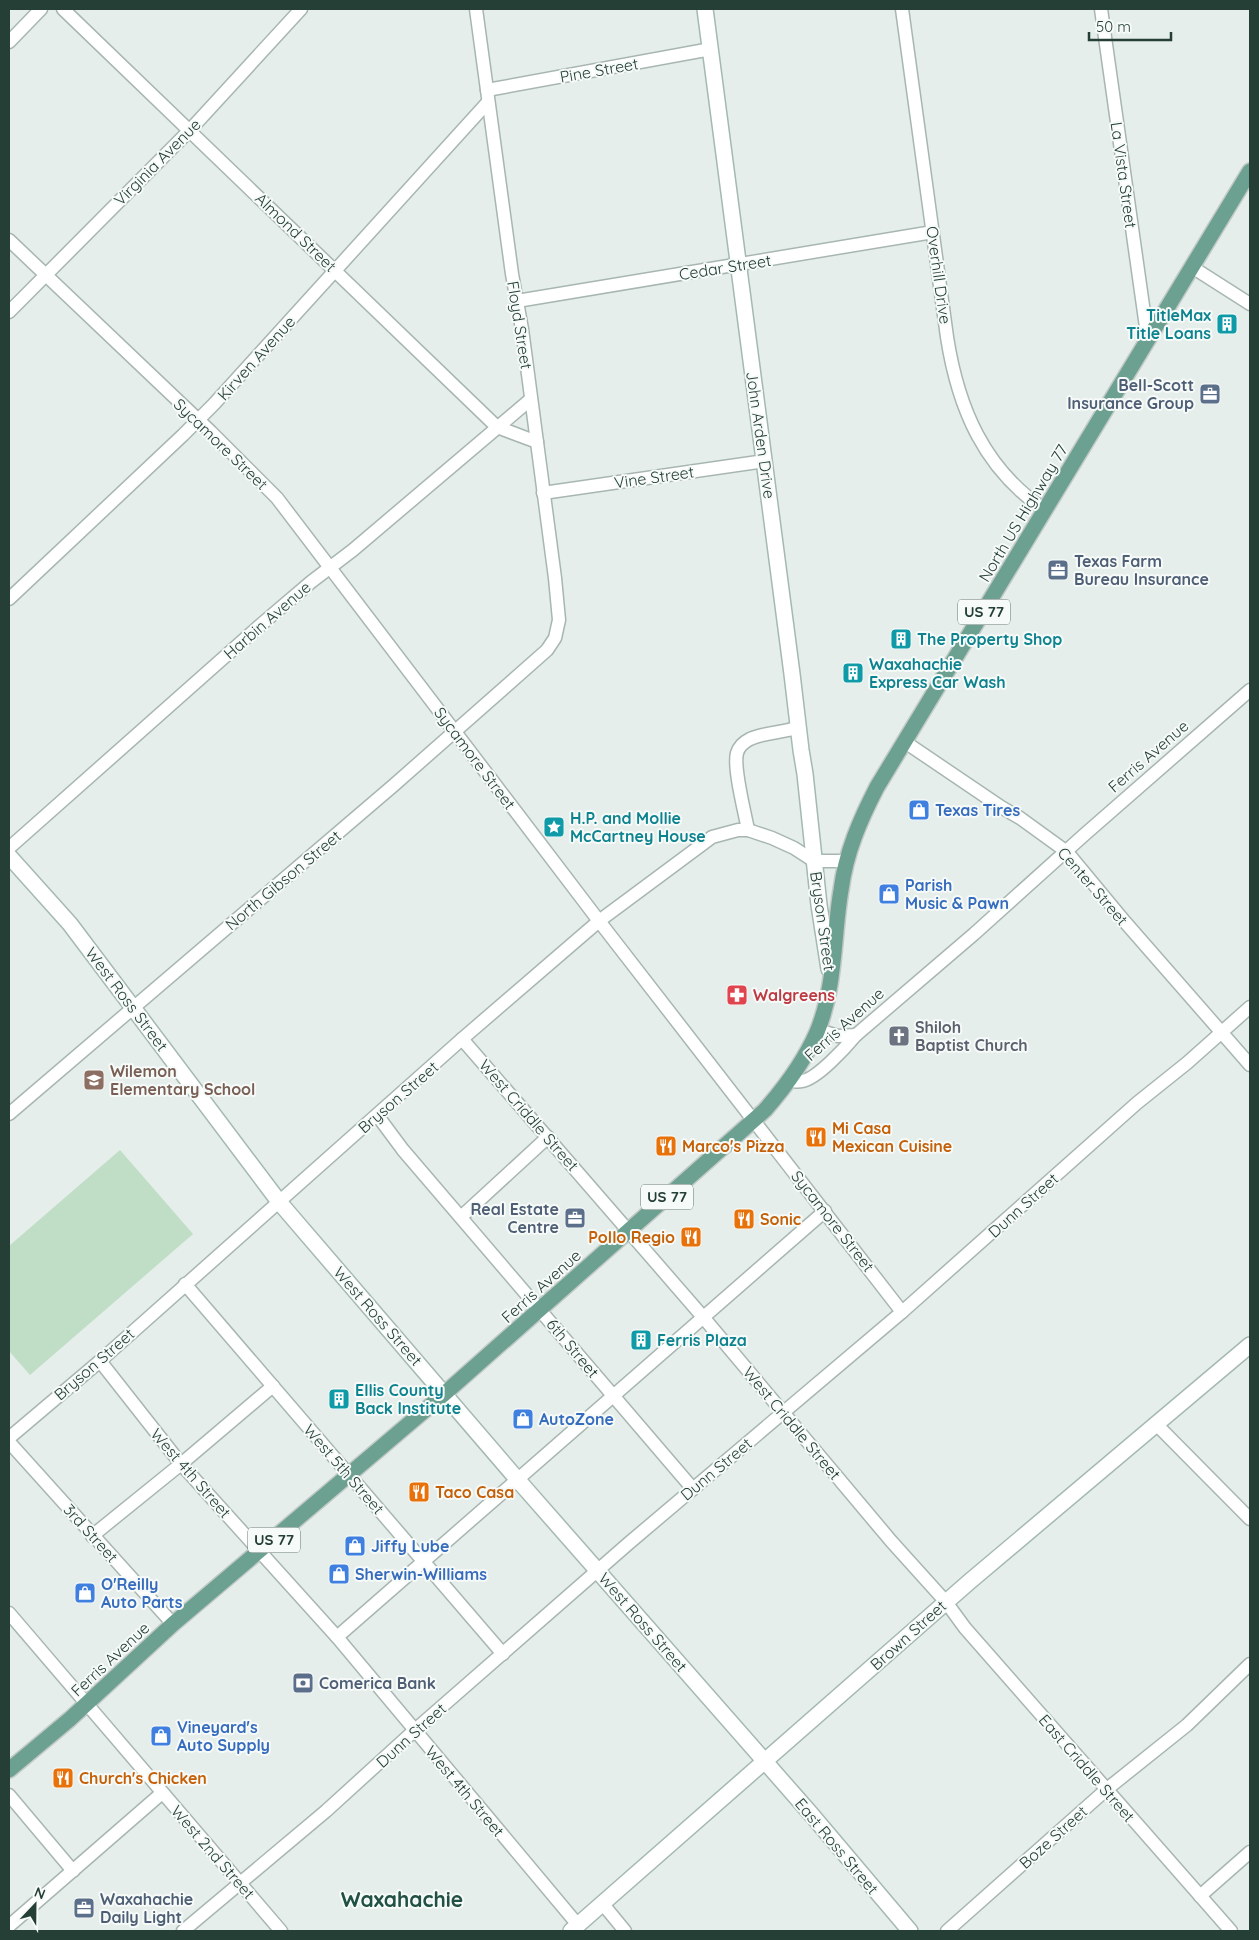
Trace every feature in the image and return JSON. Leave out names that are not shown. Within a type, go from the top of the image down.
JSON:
[{"type":"main road","name":"North US Highway 77","points":[[790,1081],[805,1057],[818,1030],[831,981],[840,892],[846,860],[864,812],[1250,170]]},
{"type":"main road","name":"Ferris Avenue","points":[[9,1770],[86,1705],[173,1624],[350,1476],[540,1310],[754,1120],[790,1081]]},
{"type":"street","points":[[9,42],[41,9]]},
{"type":"street","name":"Almond Street","points":[[63,9],[497,427],[537,442]]},
{"type":"street","name":"Virginia Avenue","points":[[9,312],[190,130],[301,9]]},
{"type":"street","name":"Floyd Street","points":[[476,9],[512,274],[522,328],[559,620],[554,641]]},
{"type":"street","name":"John Arden Drive","points":[[706,9],[799,727],[814,861]]},
{"type":"street","name":"Overhill Drive","points":[[902,9],[952,369],[958,389],[987,453],[1002,474],[1029,499],[1045,510]]},
{"type":"street","name":"La Vista Street","points":[[1101,9],[1148,341]]},
{"type":"street","name":"Pine Street","points":[[488,96],[711,49]]},
{"type":"street","name":"Kirven Avenue","points":[[9,599],[214,404],[336,270],[488,96]]},
{"type":"street","name":"Cedar Street","points":[[517,301],[933,232]]},
{"type":"street","name":"Sycamore Street","points":[[9,240],[277,498],[599,920],[902,1312]]},
{"type":"street","points":[[1192,267],[1250,304]]},
{"type":"street","name":"Harbin Avenue","points":[[9,848],[257,628],[531,399]]},
{"type":"street","name":"Vine Street","points":[[543,493],[765,462]]},
{"type":"street","name":"North Gibson Street","points":[[9,1114],[455,731],[547,650],[554,641]]},
{"type":"street","name":"Ferris Avenue","points":[[790,1081],[802,1081],[810,1078],[843,1050],[856,1035],[1250,690]]},
{"type":"street","points":[[748,830],[736,763],[739,748],[744,742],[752,738],[785,732],[799,727]]},
{"type":"street","name":"Center Street","points":[[905,742],[1020,818],[1067,852],[1250,1066]]},
{"type":"street","name":"Bryson Street","points":[[9,1440],[599,920],[712,837],[738,830],[748,830],[780,841],[814,861],[846,860]]},
{"type":"street","name":"West Ross Street","points":[[9,856],[70,924],[280,1202],[517,1479],[764,1762]]},
{"type":"street","name":"Bryson Street","points":[[814,861],[831,981]]},
{"type":"street","name":"Dunn Street","points":[[183,1931],[326,1810],[597,1570],[902,1312],[1137,1103],[1250,1007]]},
{"type":"street","points":[[818,1030],[838,1036],[856,1035]]},
{"type":"street","name":"West Criddle Street","points":[[462,1039],[703,1317],[891,1541],[946,1602]]},
{"type":"street","name":"6th Street","points":[[377,1115],[403,1150],[693,1489]]},
{"type":"street","points":[[461,1217],[548,1137]]},
{"type":"street","points":[[336,1637],[825,1210]]},
{"type":"street","name":"West 5th Street","points":[[185,1284],[503,1654]]},
{"type":"street","name":"Brown Street","points":[[574,1928],[946,1602],[1250,1345]]},
{"type":"street","name":"West 4th Street","points":[[100,1361],[181,1464],[336,1637],[415,1730],[574,1928]]},
{"type":"street","points":[[92,1536],[274,1386]]},
{"type":"street","points":[[1157,1425],[1250,1519]]},
{"type":"street","name":"3rd Street","points":[[9,1440],[92,1536],[173,1624]]},
{"type":"street","name":"East Criddle Street","points":[[946,1602],[964,1628],[1231,1931]]},
{"type":"street","name":"West 2nd Street","points":[[9,1613],[86,1705],[282,1931]]},
{"type":"street","name":"Boze Street","points":[[947,1931],[1107,1790],[1187,1725],[1250,1664]]},
{"type":"street","name":"East Ross Street","points":[[764,1762],[910,1931]]},
{"type":"street","points":[[9,1926],[162,1793]]},
{"type":"street","points":[[9,1795],[73,1871]]},
{"type":"street","points":[[1200,1896],[1250,1852]]},
{"type":"street","points":[[602,1904],[624,1931]]},
{"type":"green space","points":[[120,1150],[193,1234],[30,1375],[9,1351],[9,1246]]},
{"type":"place","name":"TitleMax Title Loans","points":[[1227,324]]},
{"type":"place","name":"Bell-Scott Insurance Group","points":[[1210,394]]},
{"type":"place","name":"Texas Farm Bureau Insurance","points":[[1058,570]]},
{"type":"place","name":"The Property Shop","points":[[901,639]]},
{"type":"place","name":"Waxahachie Express Car Wash","points":[[853,673]]},
{"type":"place","name":"Texas Tires","points":[[919,810]]},
{"type":"place","name":"H.P. and Mollie McCartney House","points":[[554,827]]},
{"type":"place","name":"Parish Music & Pawn","points":[[889,894]]},
{"type":"place","name":"Walgreens","points":[[737,995]]},
{"type":"place","name":"Shiloh Baptist Church","points":[[899,1036]]},
{"type":"place","name":"Wilemon Elementary School","points":[[94,1080]]},
{"type":"place","name":"Mi Casa Mexican Cuisine","points":[[816,1137]]},
{"type":"place","name":"Marco's Pizza","points":[[666,1146]]},
{"type":"place","name":"Real Estate Centre","points":[[575,1218]]},
{"type":"place","name":"Sonic","points":[[744,1219]]},
{"type":"place","name":"Pollo Regio","points":[[691,1237]]},
{"type":"place","name":"Ferris Plaza","points":[[641,1340]]},
{"type":"place","name":"Ellis County Back Institute","points":[[339,1399]]},
{"type":"place","name":"AutoZone","points":[[523,1419]]},
{"type":"place","name":"Taco Casa","points":[[419,1492]]},
{"type":"place","name":"Jiffy Lube","points":[[355,1546]]},
{"type":"place","name":"Sherwin-Williams","points":[[339,1574]]},
{"type":"place","name":"O'Reilly Auto Parts","points":[[85,1593]]},
{"type":"place","name":"Comerica Bank","points":[[303,1683]]},
{"type":"place","name":"Vineyard's Auto Supply","points":[[161,1736]]},
{"type":"place","name":"Church's Chicken","points":[[63,1778]]},
{"type":"place","name":"Waxahachie Daily Light","points":[[84,1908]]},
{"type":"district","name":"Waxahachie","points":[[402,1900]]}]
